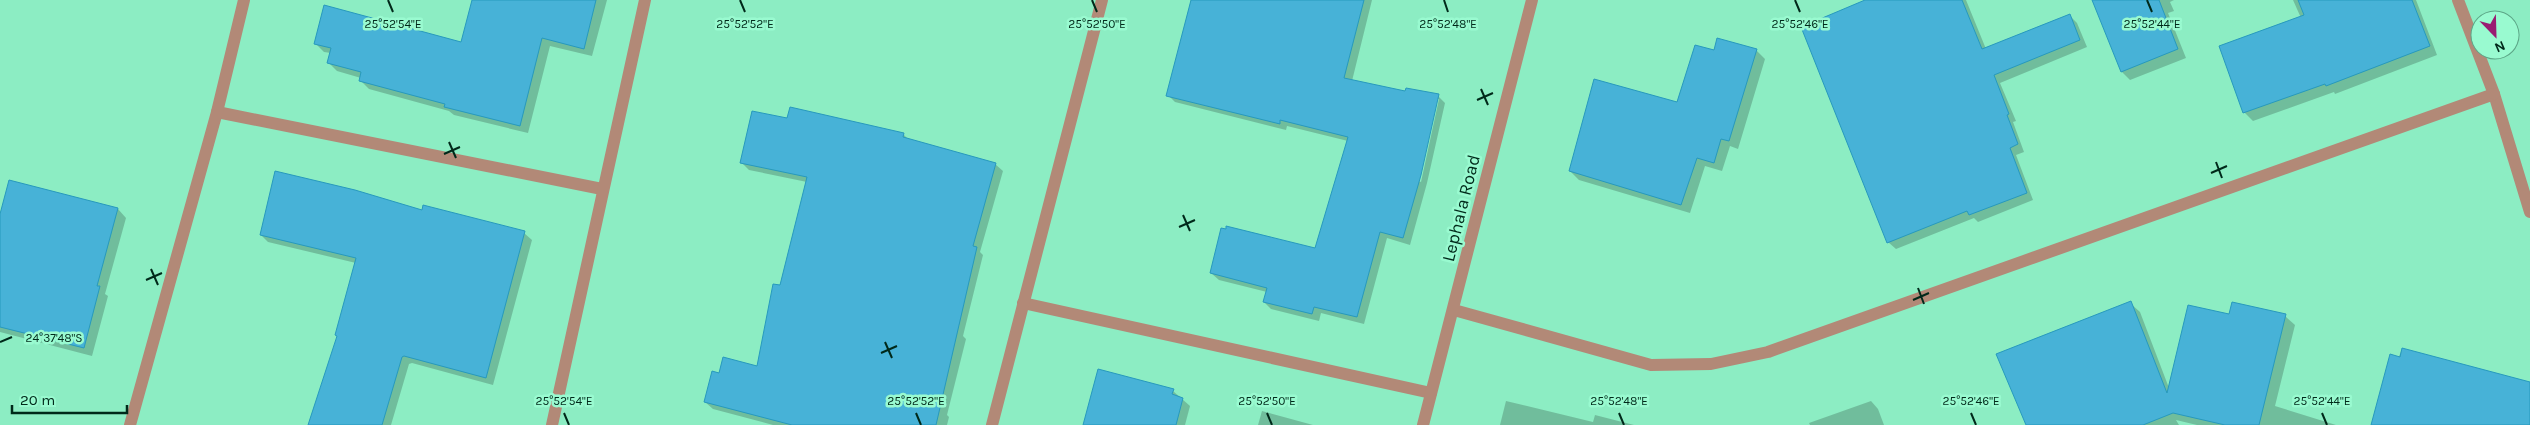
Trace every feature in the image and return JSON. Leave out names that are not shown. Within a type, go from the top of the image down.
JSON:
[{"type":"street","points":[[130,425],[217,112],[244,0]]},
{"type":"street","points":[[552,425],[602,189],[645,0]]},
{"type":"street","points":[[992,425],[1102,0]]},
{"type":"street","name":"Lephala Road","points":[[1423,425],[1532,0]]},
{"type":"street","points":[[2458,0],[2494,94],[2530,212]]},
{"type":"street","points":[[1454,310],[1651,365],[1711,364],[1768,352],[2494,94]]},
{"type":"street","points":[[217,112],[602,189]]},
{"type":"street","points":[[1023,303],[1431,393]]},
{"type":"building","points":[[472,0],[596,0],[584,49],[542,38],[520,126],[444,107],[445,104],[359,81],[361,72],[327,63],[331,48],[314,44],[324,5],[461,42]]},
{"type":"building","points":[[1191,0],[1364,0],[1344,78],[1405,91],[1406,88],[1439,94],[1421,175],[1403,238],[1380,232],[1357,317],[1314,307],[1312,314],[1263,302],[1267,288],[1210,273],[1221,228],[1226,229],[1226,226],[1315,248],[1348,137],[1280,120],[1280,124],[1166,96]]},
{"type":"building","points":[[1865,0],[1962,0],[1982,49],[2070,14],[2080,40],[1994,75],[2018,144],[2010,148],[2027,193],[1969,215],[1967,211],[1887,243],[1801,27]]},
{"type":"building","points":[[2092,0],[2159,0],[2178,49],[2121,72]]},
{"type":"building","points":[[2298,0],[2412,0],[2430,46],[2326,86],[2325,84],[2243,113],[2219,46],[2304,15]]},
{"type":"building","points":[[1717,38],[1757,49],[1729,141],[1721,139],[1714,163],[1697,158],[1681,205],[1569,171],[1594,79],[1677,102],[1695,45],[1714,50]]},
{"type":"building","points":[[790,107],[904,133],[903,137],[996,163],[973,246],[977,247],[936,425],[792,425],[704,402],[712,371],[719,373],[723,357],[757,366],[773,284],[780,285],[807,177],[740,163],[752,111],[787,118]]},
{"type":"building","points":[[275,171],[355,190],[422,210],[423,205],[525,231],[486,378],[404,356],[402,357],[382,425],[308,425],[337,336],[335,335],[356,258],[260,235]]},
{"type":"building","points":[[9,180],[118,208],[97,286],[100,286],[84,348],[0,327],[0,214]]},
{"type":"building","points":[[2131,301],[2167,393],[2188,305],[2229,314],[2232,302],[2286,314],[2259,425],[2225,425],[2173,413],[2143,425],[2026,425],[1996,354]]},
{"type":"building","points":[[2402,348],[2530,382],[2530,425],[2371,425],[2390,354],[2400,357]]},
{"type":"building","points":[[1098,369],[1174,389],[1172,394],[1183,398],[1176,425],[1083,425]]}]
